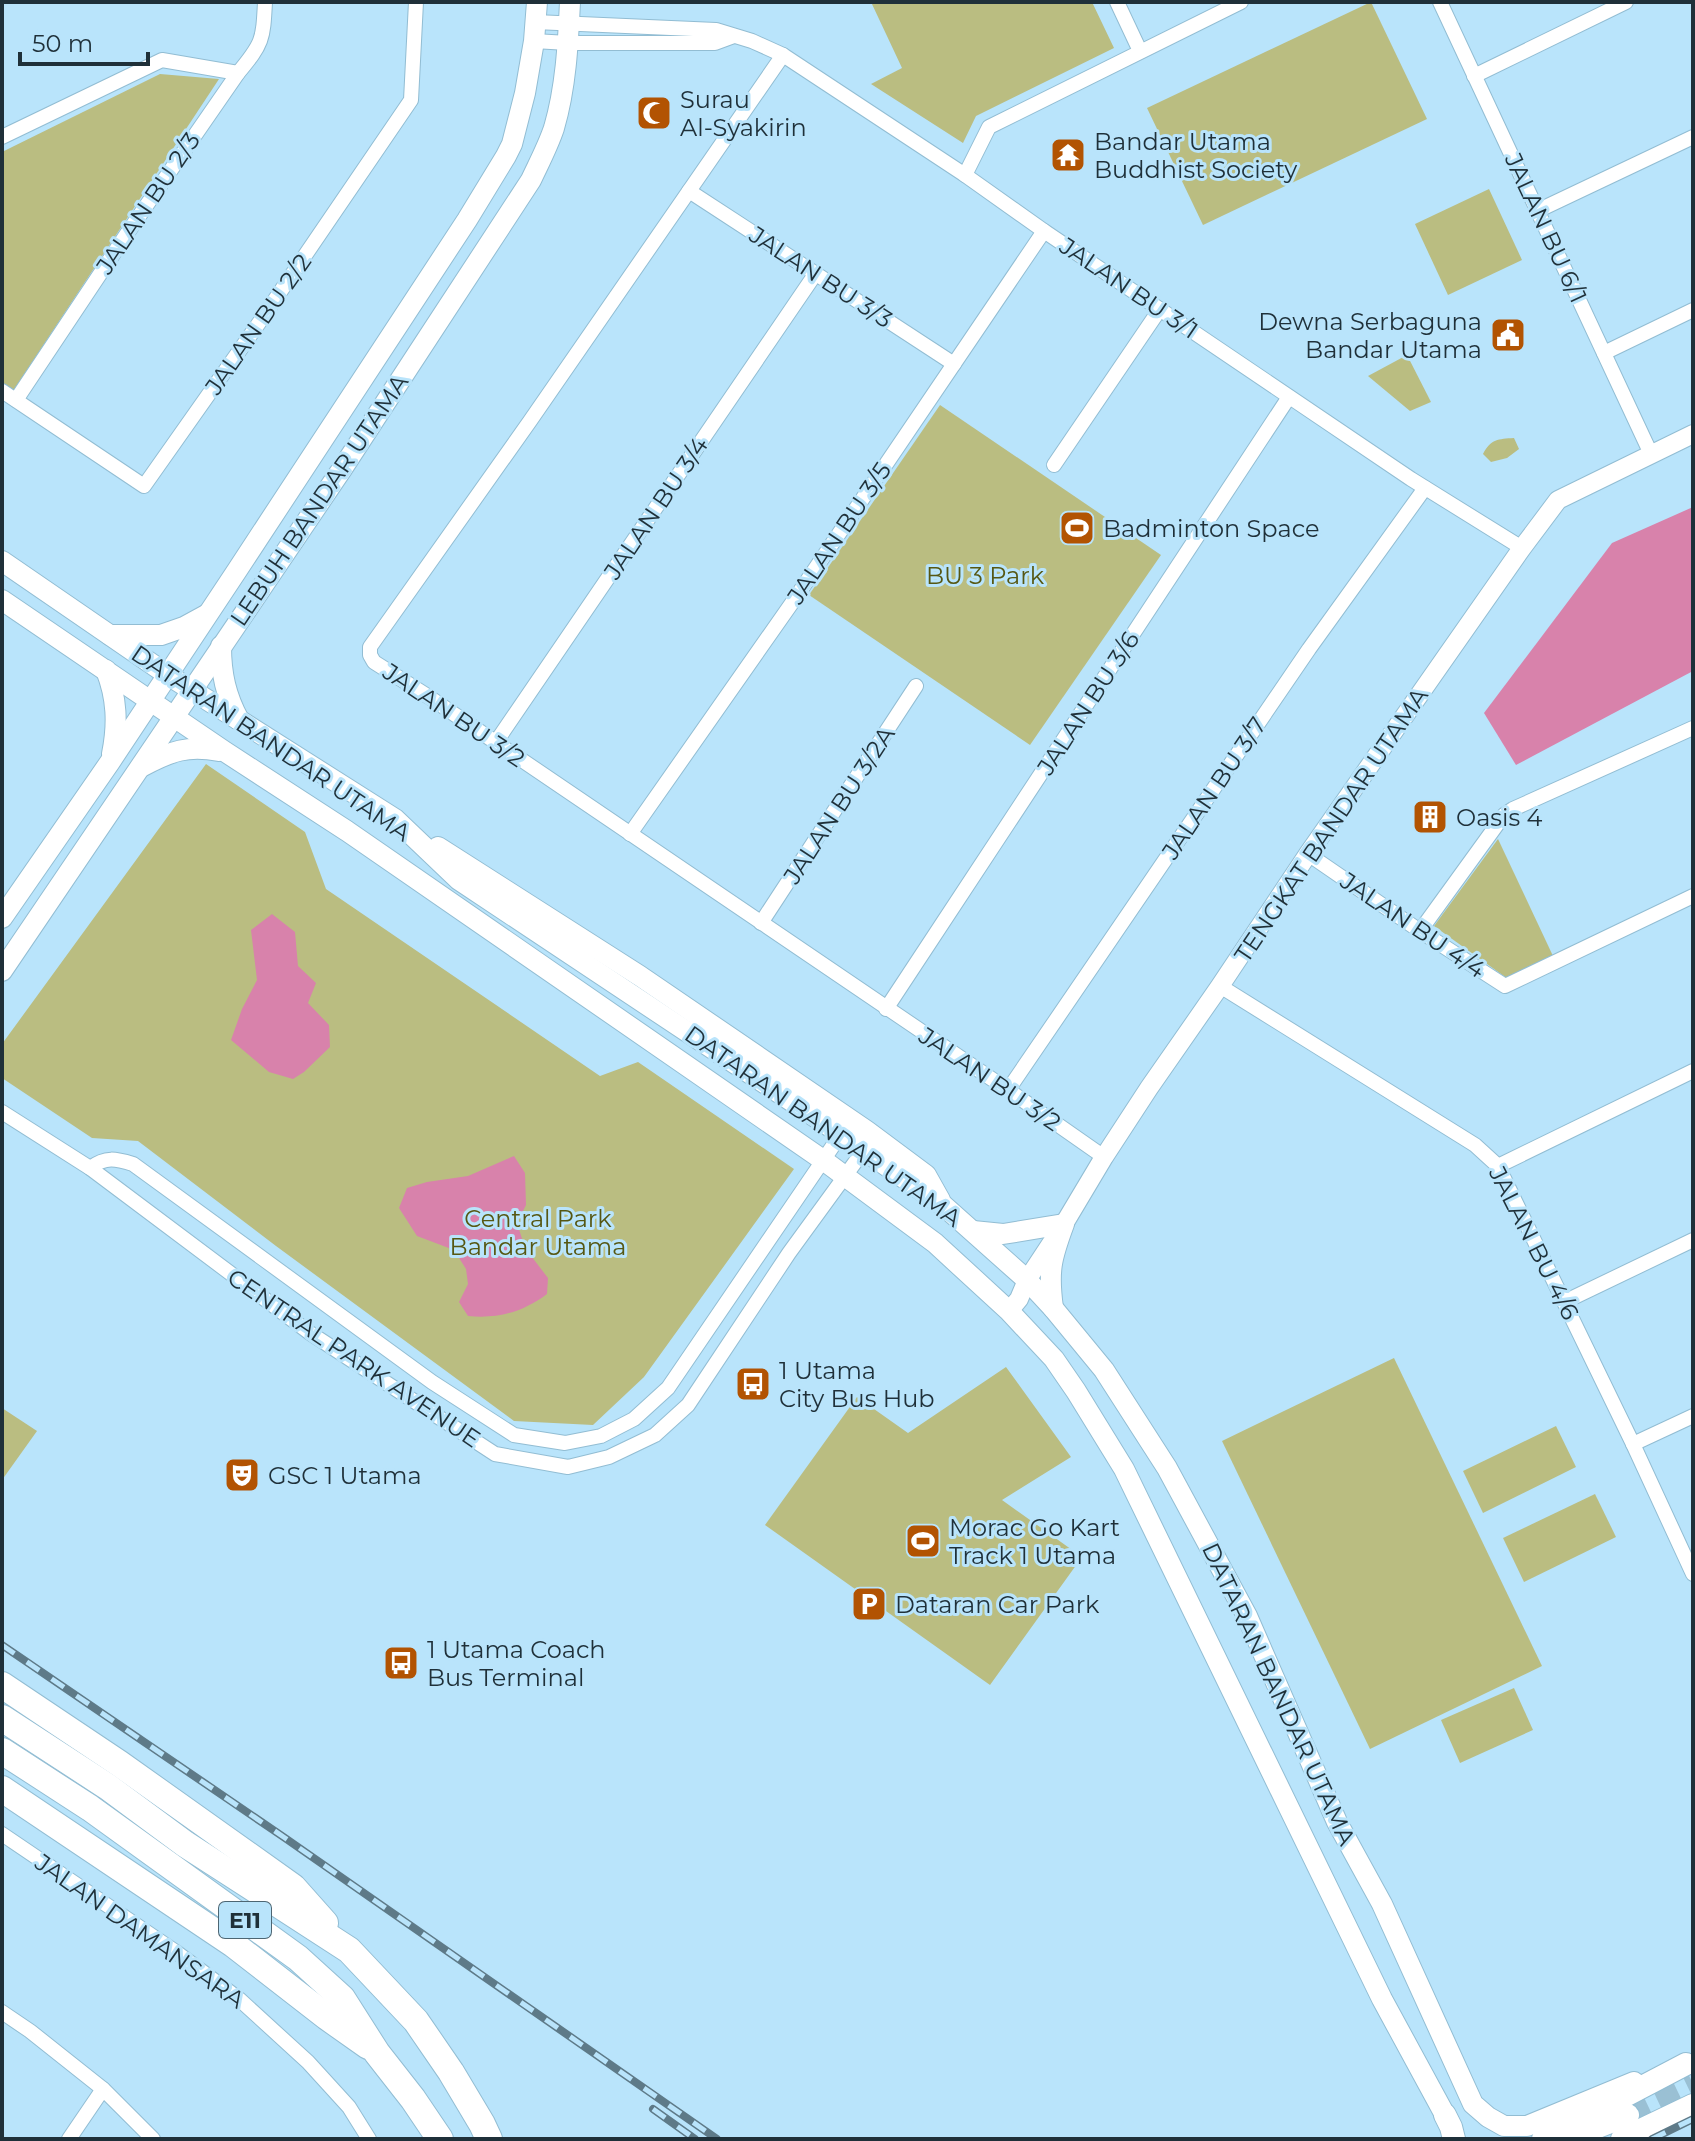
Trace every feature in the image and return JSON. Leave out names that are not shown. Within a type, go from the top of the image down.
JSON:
[{"type":"highway","points":[[2,1685],[293,1887],[349,1950]]},
{"type":"highway","name":"E11","points":[[2,1718],[108,1787],[185,1844],[349,1950],[416,2021],[451,2072],[489,2139]]},
{"type":"highway","name":"E11","points":[[2,1751],[90,1808],[298,1958],[342,1998],[377,2053],[440,2139]]},
{"type":"highway","points":[[2,1789],[233,1944],[377,2053]]},
{"type":"main road","name":"LEBUH BANDAR UTAMA","points":[[2,971],[342,469],[531,180],[553,129],[560,101],[570,2]]},
{"type":"main road","name":"LEBUH BANDAR UTAMA","points":[[110,762],[506,156],[525,93],[535,22]]},
{"type":"main road","name":"DATARAN BANDAR UTAMA","points":[[2,561],[168,675],[395,819],[459,880],[944,1206],[1027,1280],[1104,1370],[1167,1468],[1247,1616],[1337,1822],[1382,1904],[1473,2104],[1504,2126],[1527,2126],[1625,2085],[1689,2063]]},
{"type":"main road","name":"DATARAN BANDAR UTAMA","points":[[2,600],[224,751],[335,822],[846,1176],[935,1243],[1002,1304],[1054,1359],[1124,1469],[1382,1999],[1445,2115]]},
{"type":"main road","points":[[110,635],[161,635],[209,613]]},
{"type":"main road","points":[[221,646],[224,686],[239,720]]},
{"type":"main road","points":[[2,918],[110,762],[116,712],[106,670]]},
{"type":"main road","points":[[140,768],[170,753],[192,747],[224,751]]},
{"type":"main road","points":[[395,819],[640,976],[867,1131],[926,1175],[944,1206]]},
{"type":"main road","points":[[973,1231],[1003,1234],[1064,1224],[1052,1256],[1050,1283],[1053,1308]]},
{"type":"main road","points":[[1543,2139],[1689,2063]]},
{"type":"main road","points":[[1622,2139],[1693,2105]]},
{"type":"main road","points":[[1445,2115],[1454,2139]]},
{"type":"main road","points":[[1567,2139],[1628,2115]]},
{"type":"street","name":"JALAN BU 2/3","points":[[16,400],[128,232],[238,73],[258,49],[263,34],[265,2]]},
{"type":"street","name":"JALAN BU 2/2","points":[[2,391],[144,486],[411,100],[416,2]]},
{"type":"street","points":[[1117,2],[1140,51]]},
{"type":"street","points":[[965,175],[989,127],[1241,2]]},
{"type":"street","name":"JALAN BU 6/1","points":[[1440,2],[1651,454]]},
{"type":"street","points":[[1474,76],[1626,2]]},
{"type":"street","name":"JALAN BU 3/1","points":[[535,22],[568,33],[715,43],[734,36],[783,55],[1425,488],[1522,548]]},
{"type":"street","name":"JALAN BU 3/2","points":[[783,55],[370,647],[370,655],[374,662],[1104,1157]]},
{"type":"street","points":[[2,137],[162,60],[238,73]]},
{"type":"street","points":[[1537,211],[1693,137]]},
{"type":"street","name":"JALAN BU 3/3","points":[[689,191],[954,364]]},
{"type":"street","name":"JALAN BU 3/5","points":[[630,834],[794,600],[1044,231]]},
{"type":"street","name":"JALAN BU 3/4","points":[[496,742],[816,273]]},
{"type":"street","points":[[1054,465],[1160,309]]},
{"type":"street","points":[[1604,353],[1693,310]]},
{"type":"street","name":"JALAN BU 3/6","points":[[886,1009],[1289,397]]},
{"type":"street","name":"TENGKAT BANDAR UTAMA","points":[[1002,1304],[1019,1299],[1027,1280],[1104,1157],[1308,854],[1558,500],[1693,434]]},
{"type":"street","name":"JALAN BU 3/7","points":[[1008,1090],[1309,649],[1425,488]]},
{"type":"street","name":"JALAN BU 3/2A","points":[[761,923],[916,686]]},
{"type":"street","points":[[1420,931],[1504,815],[1693,728]]},
{"type":"street","name":"JALAN BU 4/4","points":[[1308,854],[1505,986],[1693,896]]},
{"type":"street","name":"JALAN BU 4/6","points":[[1220,986],[1475,1145],[1498,1166],[1693,1574]]},
{"type":"street","points":[[1498,1166],[1693,1071]]},
{"type":"street","name":"CENTRAL PARK AVENUE","points":[[2,1112],[90,1168],[310,1333],[495,1454],[568,1467],[609,1457],[655,1435],[688,1405],[789,1253],[864,1150]]},
{"type":"street","name":"CENTRAL PARK AVENUE","points":[[90,1168],[115,1158],[133,1164],[432,1382],[514,1435],[565,1443],[601,1436],[634,1419],[668,1388],[841,1134]]},
{"type":"street","points":[[1564,1302],[1693,1240]]},
{"type":"street","points":[[1633,1444],[1693,1416]]},
{"type":"street","name":"JALAN DAMANSARA","points":[[2,1834],[176,1952],[239,1999],[308,2062],[349,2107],[369,2139]]},
{"type":"street","points":[[2,2012],[103,2089],[153,2139]]},
{"type":"street","points":[[69,2139],[103,2089]]},
{"type":"green space","points":[[871,2],[1092,2],[1114,48],[976,116],[963,143],[871,84],[902,68]]},
{"type":"green space","points":[[1371,2],[1427,119],[1203,225],[1147,108]]},
{"type":"green space","points":[[160,74],[219,79],[13,391],[2,384],[2,152]]},
{"type":"green space","points":[[1489,189],[1522,260],[1448,295],[1415,224]]},
{"type":"green space","points":[[1407,355],[1431,402],[1410,411],[1368,376]]},
{"type":"green space","name":"BU 3 Park","points":[[940,405],[1161,555],[1030,745],[809,595]]},
{"type":"green space","points":[[1514,438],[1519,449],[1507,458],[1491,462],[1483,454],[1496,441]]},
{"type":"green space","name":"Central Park Bandar Utama","points":[[206,764],[305,832],[326,889],[600,1076],[638,1062],[794,1169],[644,1377],[593,1425],[514,1421],[138,1141],[92,1138],[2,1078],[2,1044]]},
{"type":"green space","points":[[1498,839],[1553,956],[1508,979],[1434,926]]},
{"type":"green space","points":[[1394,1358],[1542,1666],[1370,1749],[1222,1441]]},
{"type":"green space","name":"Morac Go Kart Track 1 Utama","points":[[1006,1367],[1071,1457],[1002,1500],[1082,1557],[990,1685],[765,1525],[857,1397],[908,1433]]},
{"type":"green space","points":[[2,1408],[37,1431],[2,1480]]},
{"type":"green space","points":[[1556,1426],[1576,1467],[1483,1513],[1463,1471]]},
{"type":"green space","points":[[1595,1494],[1616,1537],[1524,1582],[1503,1538]]},
{"type":"green space","points":[[1514,1688],[1533,1730],[1460,1763],[1441,1720]]},
{"type":"shaded area","points":[[1693,507],[1693,671],[1516,765],[1484,713],[1612,543]]},
{"type":"shaded area","points":[[272,914],[295,932],[298,966],[316,983],[308,1003],[329,1025],[330,1047],[293,1079],[269,1072],[231,1040],[257,980],[251,930]]},
{"type":"shaded area","points":[[514,1156],[525,1173],[526,1205],[517,1223],[525,1248],[548,1278],[547,1294],[510,1313],[468,1316],[459,1302],[468,1284],[466,1269],[454,1250],[417,1236],[399,1208],[407,1188],[468,1176]]},
{"type":"tunnel","points":[[1628,2115],[1693,2084]]},
{"type":"railway","points":[[2,1645],[717,2139]]},
{"type":"railway","points":[[653,2109],[695,2139]]},
{"type":"railway","points":[[1652,2139],[1693,2119]]},
{"type":"place","name":"Surau Al-Syakirin","points":[[654,113]]},
{"type":"place","name":"Bandar Utama Buddhist Society","points":[[1068,155]]},
{"type":"place","name":"Dewna Serbaguna Bandar Utama","points":[[1508,335]]},
{"type":"place","name":"Badminton Space","points":[[1077,528]]},
{"type":"place","name":"Oasis 4","points":[[1430,817]]},
{"type":"place","name":"1 Utama City Bus Hub","points":[[753,1384]]},
{"type":"place","name":"GSC 1 Utama","points":[[242,1475]]},
{"type":"place","name":"Morac Go Kart Track 1 Utama","points":[[923,1541]]},
{"type":"place","name":"Dataran Car Park","points":[[869,1604]]},
{"type":"place","name":"1 Utama Coach Bus Terminal","points":[[401,1663]]}]
